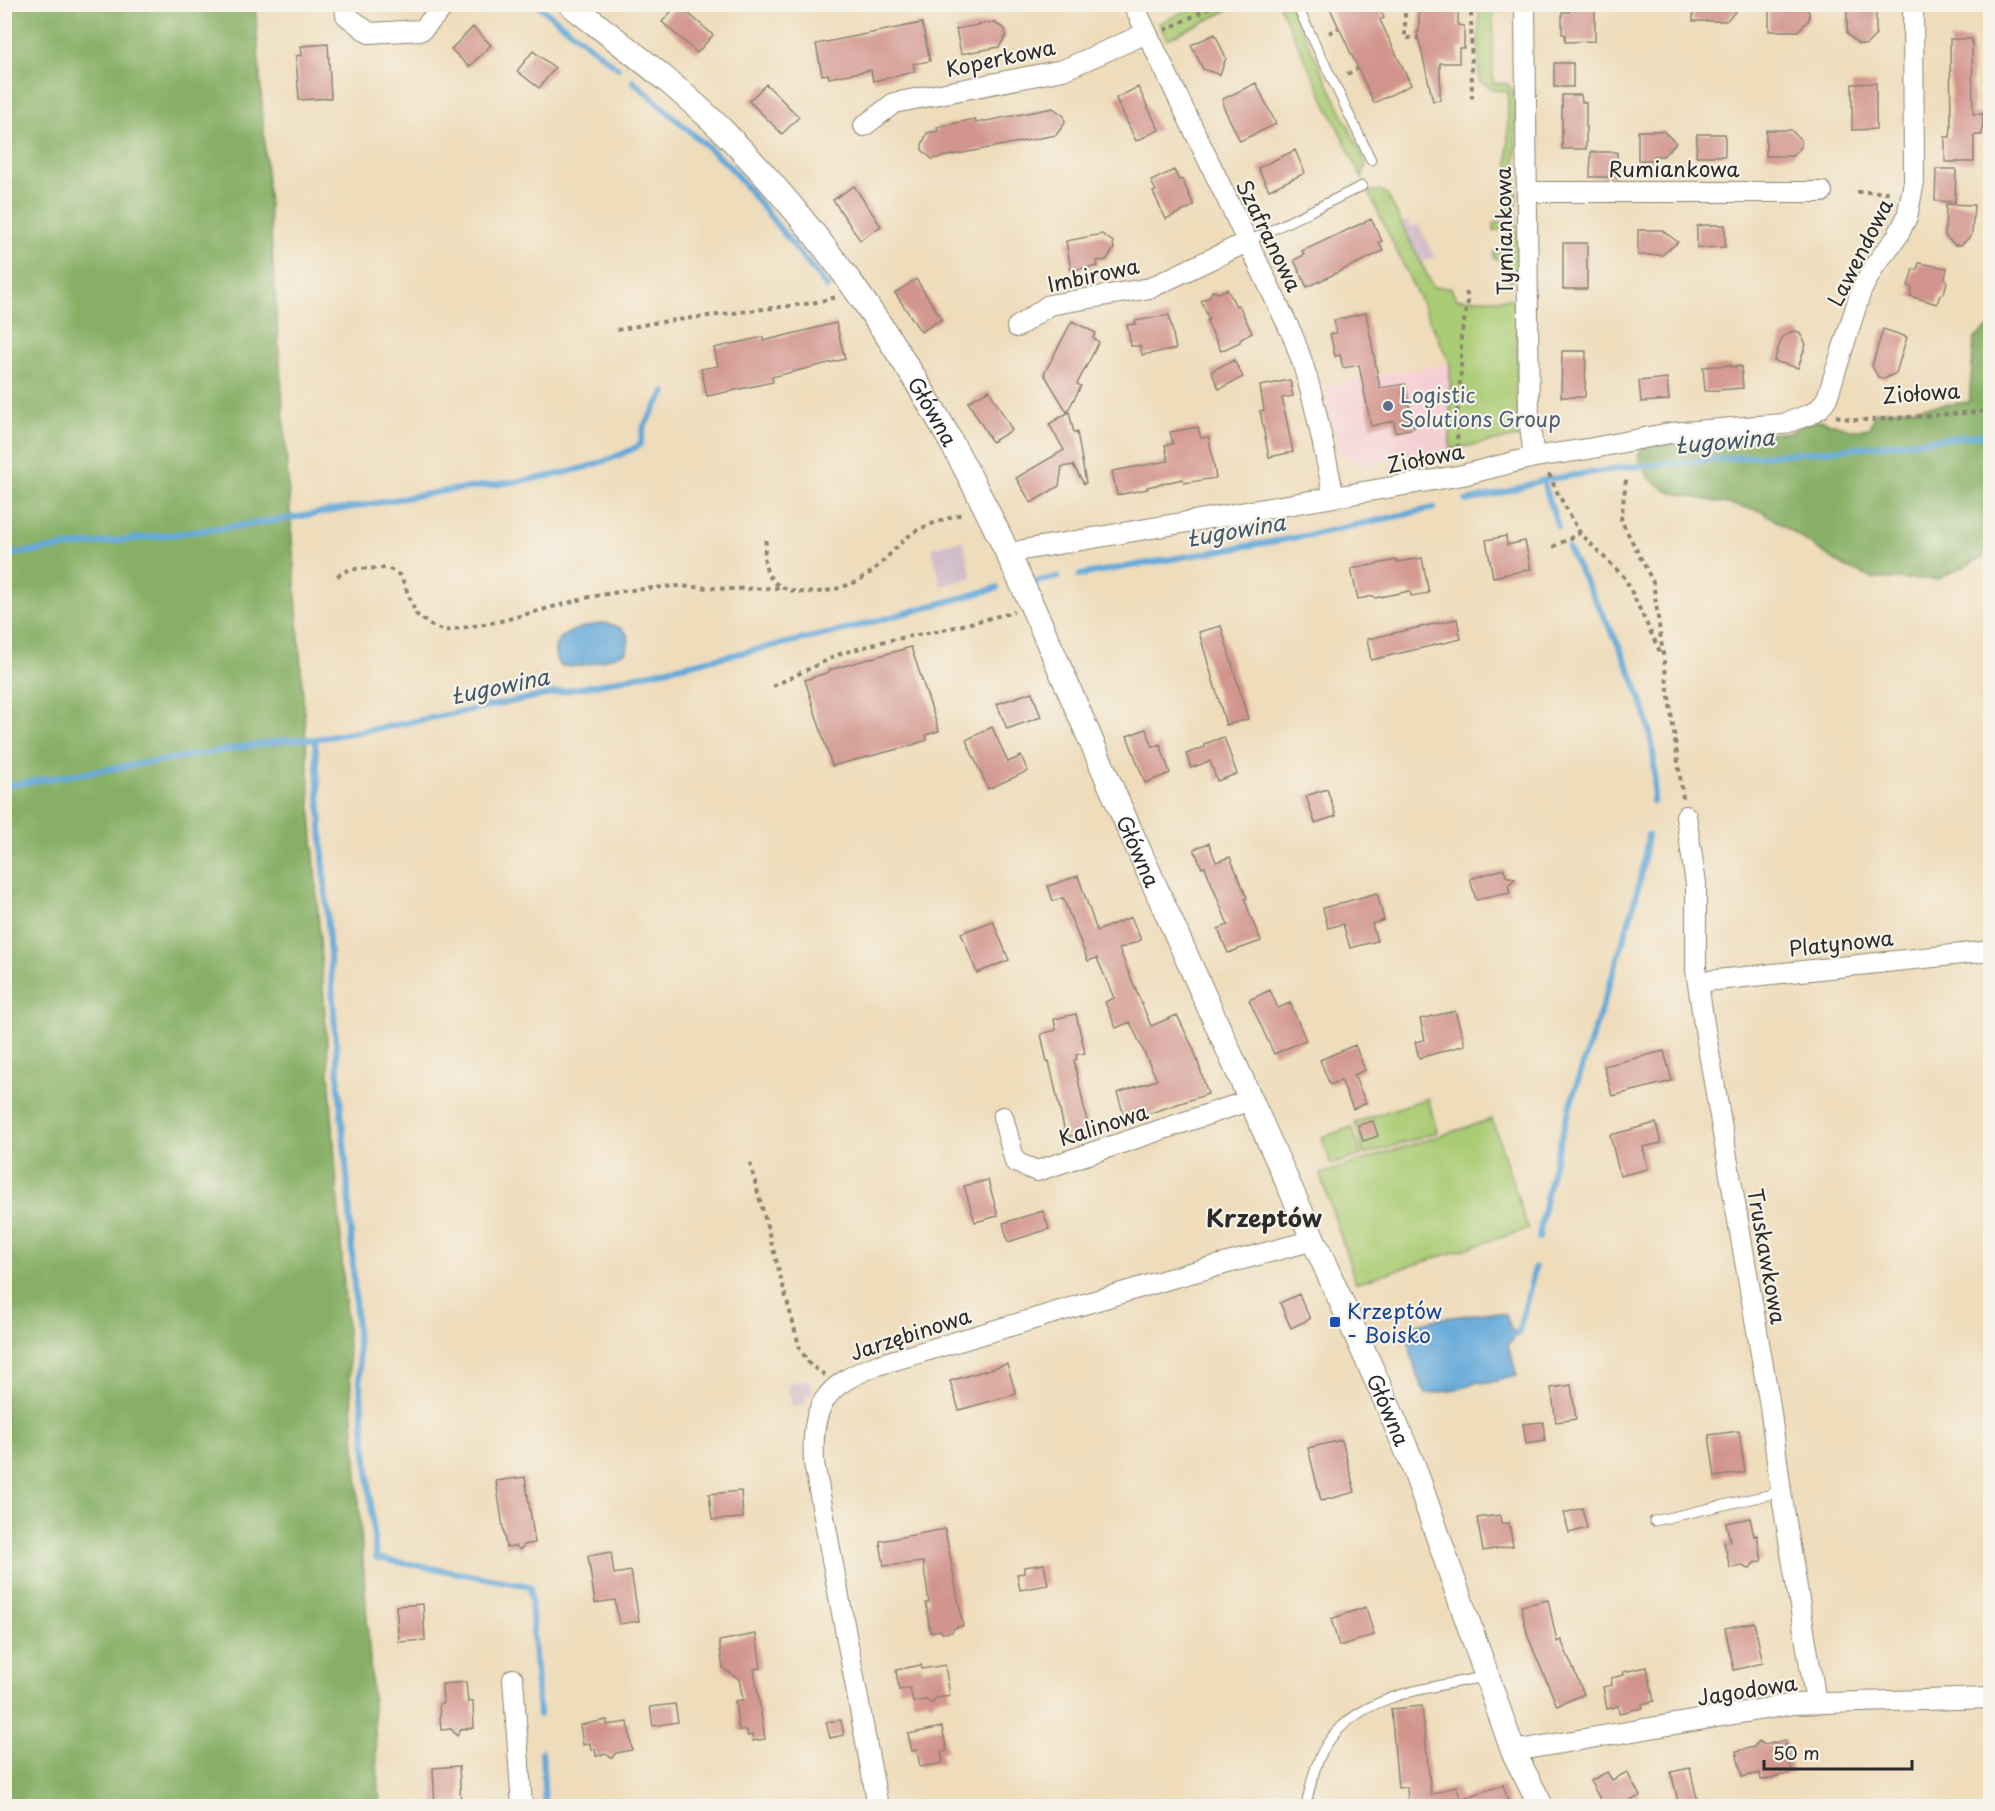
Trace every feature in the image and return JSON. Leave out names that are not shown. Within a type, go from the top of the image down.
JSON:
[{"type":"street","points":[[345,4],[345,15],[369,33],[422,30],[446,4]]},
{"type":"street","name":"Główna","points":[[570,4],[700,108],[734,142],[802,220],[898,352],[985,505],[1413,1465],[1513,1751],[1541,1806]]},
{"type":"street","name":"Szafranowa","points":[[1133,4],[1304,362],[1334,497]]},
{"type":"street","name":"Tymiankowa","points":[[1525,4],[1529,419],[1540,462]]},
{"type":"street","name":"Lawendowa","points":[[1820,408],[1833,382],[1861,291],[1875,265],[1897,237],[1912,200],[1914,182],[1913,4]]},
{"type":"street","name":"Koperkowa","points":[[864,126],[894,103],[1063,70],[1147,33]]},
{"type":"street","name":"Rumiankowa","points":[[1527,192],[1822,192]]},
{"type":"street","name":"Imbirowa","points":[[1017,327],[1049,305],[1150,288],[1247,242]]},
{"type":"street","name":"Ziołowa","points":[[1009,556],[1023,550],[1540,462],[1588,449],[1670,433],[1783,424],[1800,419],[1820,408]]},
{"type":"street","name":"Truskawkowa","points":[[1686,816],[1696,884],[1698,982],[1770,1406],[1781,1492],[1816,1702]]},
{"type":"street","name":"Platynowa","points":[[1698,982],[1990,951]]},
{"type":"street","name":"Kalinowa","points":[[1003,1117],[1015,1162],[1036,1171],[1251,1100]]},
{"type":"street","name":"Jarzębinowa","points":[[878,1806],[814,1463],[814,1423],[822,1403],[833,1389],[860,1372],[1179,1276],[1314,1240]]},
{"type":"street","points":[[513,1679],[522,1806]]},
{"type":"street","name":"Jagodowa","points":[[1513,1751],[1794,1704],[1990,1698]]},
{"type":"lane","points":[[1296,4],[1371,160]]},
{"type":"lane","points":[[1247,242],[1362,186]]},
{"type":"lane","points":[[1653,1521],[1781,1492]]},
{"type":"lane","points":[[1306,1806],[1314,1772],[1331,1737],[1358,1713],[1398,1696],[1487,1677]]},
{"type":"path","points":[[1147,33],[1163,31],[1218,4]]},
{"type":"path","points":[[1405,4],[1405,38],[1418,38]]},
{"type":"path","points":[[1472,4],[1472,101]]},
{"type":"path","points":[[1329,33],[1338,28]]},
{"type":"path","points":[[1347,74],[1357,69]]},
{"type":"path","points":[[1857,192],[1900,192]]},
{"type":"path","points":[[618,330],[653,323],[812,303],[836,297],[853,289]]},
{"type":"path","points":[[1462,475],[1456,429],[1461,372],[1461,337],[1468,301],[1466,290]]},
{"type":"path","name":"Ziołowa","points":[[1820,408],[1831,415],[1853,420],[1990,411]]},
{"type":"path","points":[[1540,462],[1580,533],[1625,578],[1664,660]]},
{"type":"path","points":[[1626,480],[1621,520],[1653,582],[1686,816]]},
{"type":"path","points":[[337,576],[350,569],[388,568],[401,576],[416,614],[430,626],[444,631],[497,622],[590,597],[624,591],[674,586],[730,589],[781,588],[792,592],[813,592],[850,585],[884,562],[915,532],[985,505]]},
{"type":"path","points":[[1553,547],[1580,533]]},
{"type":"path","points":[[766,540],[764,555],[766,570],[781,588]]},
{"type":"path","points":[[773,686],[840,654],[881,642],[943,630],[1032,607]]},
{"type":"path","points":[[750,1163],[800,1349],[810,1365],[842,1383]]},
{"type":"shaded area","points":[[1408,220],[1412,227],[1418,224],[1434,257],[1421,263],[1402,223]]},
{"type":"shaded area","points":[[1450,363],[1450,449],[1362,466],[1337,450],[1325,386]]},
{"type":"shaded area","points":[[963,540],[972,578],[941,586],[932,548]]},
{"type":"shaded area","points":[[809,1379],[813,1393],[805,1395],[807,1403],[792,1407],[787,1385]]},
{"type":"green space","points":[[5,4],[255,5],[380,1806],[5,1806]]},
{"type":"green space","points":[[1198,5],[1239,5],[1167,39],[1159,23]]},
{"type":"green space","points":[[1279,5],[1290,5],[1366,163],[1362,179]]},
{"type":"green space","points":[[1479,5],[1508,5],[1508,10],[1493,11],[1493,83],[1508,84],[1515,94],[1517,278],[1509,281],[1508,259],[1494,259],[1494,252],[1508,252],[1508,230],[1494,230],[1494,223],[1508,222],[1508,91],[1494,90],[1479,80]]},
{"type":"green space","points":[[1368,191],[1381,191],[1387,194],[1433,287],[1451,288],[1456,299],[1512,299],[1517,306],[1518,437],[1450,449],[1450,363]]},
{"type":"green space","points":[[1990,326],[1990,554],[1938,579],[1874,579],[1845,567],[1761,511],[1669,492],[1648,477],[1638,456],[1643,447],[1653,443],[1790,432],[1808,422],[1824,421],[1853,430],[1870,428],[1875,412],[1969,402],[1974,339]]},
{"type":"green space","points":[[1428,1098],[1437,1132],[1365,1155],[1355,1122]]},
{"type":"green space","points":[[1492,1119],[1528,1229],[1356,1283],[1320,1174]]},
{"type":"green space","points":[[1352,1127],[1362,1155],[1331,1165],[1322,1137]]},
{"type":"water","points":[[605,623],[617,626],[628,635],[626,652],[584,665],[559,665],[555,654],[560,639],[576,629]]},
{"type":"water","points":[[1493,1312],[1506,1315],[1511,1329],[1518,1334],[1508,1345],[1517,1376],[1488,1383],[1475,1382],[1457,1390],[1426,1394],[1413,1361],[1408,1326],[1443,1318]]},
{"type":"building","points":[[678,4],[713,35],[697,53],[662,22]]},
{"type":"building","points":[[1328,4],[1378,4],[1384,18],[1380,20],[1411,85],[1374,103]]},
{"type":"building","points":[[1419,4],[1458,4],[1458,25],[1464,26],[1464,48],[1459,48],[1459,63],[1440,63],[1440,100],[1433,101],[1417,32],[1419,32]]},
{"type":"building","points":[[1571,4],[1595,4],[1595,41],[1565,42],[1565,34],[1562,34],[1562,12],[1569,12]]},
{"type":"building","points":[[1693,4],[1743,4],[1726,21],[1693,21]]},
{"type":"building","points":[[1769,4],[1802,4],[1809,12],[1809,20],[1798,31],[1769,31]]},
{"type":"building","points":[[1847,4],[1876,4],[1876,35],[1866,45],[1858,44],[1847,33]]},
{"type":"building","points":[[993,22],[1005,29],[1006,36],[999,47],[961,54],[956,29]]},
{"type":"building","points":[[922,23],[930,61],[913,64],[915,72],[873,81],[871,70],[829,78],[828,74],[822,75],[816,44]]},
{"type":"building","points":[[473,27],[491,45],[469,67],[451,49]]},
{"type":"building","points":[[1215,34],[1226,58],[1220,75],[1203,69],[1191,45]]},
{"type":"building","points":[[1950,39],[1972,39],[1973,114],[1983,114],[1982,135],[1974,135],[1974,162],[1945,162],[1945,137],[1950,137],[1951,127]]},
{"type":"building","points":[[328,44],[331,98],[299,100],[296,56],[302,55],[301,46]]},
{"type":"building","points":[[533,51],[555,68],[539,88],[517,71]]},
{"type":"building","points":[[1554,63],[1573,63],[1573,87],[1554,87]]},
{"type":"building","points":[[1256,83],[1276,124],[1240,141],[1223,106],[1223,99]]},
{"type":"building","points":[[1876,83],[1876,129],[1852,130],[1852,84]]},
{"type":"building","points":[[766,84],[799,117],[782,134],[749,101]]},
{"type":"building","points":[[1138,87],[1159,130],[1136,141],[1116,98]]},
{"type":"building","points":[[1562,95],[1581,95],[1582,102],[1586,102],[1586,149],[1562,149]]},
{"type":"building","points":[[1053,108],[1064,116],[1065,123],[1056,135],[932,159],[922,150],[927,133],[938,131],[937,127],[975,119],[976,123]]},
{"type":"building","points":[[1766,130],[1791,130],[1801,140],[1801,147],[1792,156],[1766,156]]},
{"type":"building","points":[[1638,131],[1663,131],[1676,143],[1663,156],[1654,156],[1654,160],[1638,160]]},
{"type":"building","points":[[1697,134],[1725,134],[1725,156],[1696,156]]},
{"type":"building","points":[[1295,150],[1305,173],[1269,190],[1258,168]]},
{"type":"building","points":[[1591,152],[1617,152],[1617,177],[1590,177]]},
{"type":"building","points":[[1936,169],[1956,169],[1955,202],[1935,201]]},
{"type":"building","points":[[1174,170],[1179,180],[1182,179],[1194,206],[1166,219],[1153,192],[1156,191],[1151,181]]},
{"type":"building","points":[[854,186],[881,226],[860,240],[833,200]]},
{"type":"building","points":[[1946,204],[1974,205],[1972,235],[1961,245],[1955,245],[1945,236]]},
{"type":"building","points":[[1371,219],[1382,241],[1379,242],[1383,251],[1307,287],[1294,260],[1304,255],[1302,251]]},
{"type":"building","points":[[1725,225],[1725,247],[1697,248],[1697,226]]},
{"type":"building","points":[[1638,230],[1661,230],[1678,242],[1662,255],[1638,255]]},
{"type":"building","points":[[1102,234],[1113,242],[1114,249],[1106,260],[1097,261],[1098,266],[1071,270],[1066,241]]},
{"type":"building","points":[[1563,243],[1587,243],[1587,289],[1563,289]]},
{"type":"building","points":[[1919,263],[1947,268],[1944,293],[1940,295],[1937,304],[1910,296],[1912,287],[1908,286],[1913,269],[1917,270]]},
{"type":"building","points":[[916,279],[942,319],[921,332],[895,293]]},
{"type":"building","points":[[1227,289],[1236,306],[1239,305],[1252,333],[1221,351],[1207,321],[1209,319],[1201,301],[1209,297],[1212,291],[1219,293]]},
{"type":"building","points":[[1366,313],[1380,388],[1405,384],[1414,428],[1395,432],[1394,421],[1371,426],[1359,365],[1343,368],[1340,355],[1335,356],[1330,334],[1336,333],[1334,320]]},
{"type":"building","points":[[1169,315],[1176,349],[1142,355],[1140,346],[1131,346],[1127,325],[1136,324],[1135,321]]},
{"type":"building","points":[[1072,321],[1096,333],[1093,338],[1099,342],[1077,384],[1081,386],[1067,412],[1044,374]]},
{"type":"building","points":[[836,323],[845,359],[772,377],[773,382],[707,396],[701,369],[718,366],[714,348],[763,337],[763,341]]},
{"type":"building","points":[[1883,329],[1907,337],[1896,373],[1884,379],[1878,377],[1872,366]]},
{"type":"building","points":[[1793,331],[1799,332],[1806,344],[1798,368],[1774,361],[1782,337]]},
{"type":"building","points":[[1562,351],[1586,351],[1585,397],[1561,397]]},
{"type":"building","points":[[1234,360],[1243,377],[1219,389],[1211,371]]},
{"type":"building","points":[[1731,365],[1731,367],[1741,366],[1743,388],[1705,391],[1703,367]]},
{"type":"building","points":[[1667,378],[1669,400],[1641,402],[1639,381]]},
{"type":"building","points":[[1290,380],[1293,396],[1282,398],[1293,452],[1269,457],[1260,411],[1264,410],[1260,386]]},
{"type":"building","points":[[989,390],[1012,430],[992,442],[968,402]]},
{"type":"building","points":[[1069,412],[1074,433],[1077,432],[1086,483],[1084,484],[1073,465],[1062,467],[1059,486],[1031,503],[1016,478],[1064,450],[1049,424]]},
{"type":"building","points":[[1198,427],[1201,438],[1209,437],[1216,478],[1184,483],[1183,479],[1117,495],[1112,471],[1168,461],[1165,445],[1173,444],[1170,432]]},
{"type":"building","points":[[1506,536],[1507,545],[1525,541],[1531,569],[1493,577],[1486,540]]},
{"type":"building","points":[[1422,558],[1429,593],[1411,596],[1410,591],[1358,599],[1351,569],[1397,560],[1397,562]]},
{"type":"building","points":[[1457,619],[1461,639],[1371,660],[1367,639]]},
{"type":"building","points":[[1221,626],[1248,719],[1226,725],[1199,632]]},
{"type":"building","points":[[911,647],[939,731],[926,735],[927,740],[906,747],[832,766],[805,680],[829,672],[829,670]]},
{"type":"building","points":[[1032,692],[1041,717],[1007,729],[997,704]]},
{"type":"building","points":[[992,727],[1008,762],[1021,756],[1028,771],[988,789],[966,740]]},
{"type":"building","points":[[1146,729],[1153,747],[1160,744],[1170,773],[1145,783],[1127,736]]},
{"type":"building","points":[[1224,737],[1237,774],[1217,781],[1210,761],[1191,768],[1186,754]]},
{"type":"building","points":[[1327,789],[1336,816],[1315,823],[1306,796]]},
{"type":"building","points":[[1209,843],[1216,862],[1230,857],[1261,941],[1228,953],[1218,929],[1228,925],[1205,867],[1202,868],[1194,849]]},
{"type":"building","points":[[1504,869],[1506,876],[1515,879],[1508,885],[1510,893],[1476,900],[1470,879]]},
{"type":"building","points":[[1078,876],[1097,931],[1131,917],[1141,940],[1119,949],[1151,1026],[1177,1015],[1194,1050],[1208,1094],[1126,1121],[1117,1093],[1157,1080],[1130,1022],[1116,1028],[1105,1002],[1114,998],[1097,958],[1088,961],[1063,898],[1053,901],[1048,886]]},
{"type":"building","points":[[1377,893],[1384,920],[1372,924],[1377,941],[1350,948],[1343,924],[1328,928],[1323,908]]},
{"type":"building","points":[[993,921],[1009,960],[977,973],[961,933]]},
{"type":"building","points":[[1270,990],[1278,1008],[1290,1003],[1306,1040],[1274,1054],[1249,1000]]},
{"type":"building","points":[[1455,1011],[1465,1045],[1419,1058],[1415,1042],[1425,1040],[1420,1019]]},
{"type":"building","points":[[1076,1014],[1085,1053],[1076,1055],[1077,1059],[1074,1060],[1089,1131],[1066,1137],[1041,1034],[1056,1030],[1054,1019]]},
{"type":"building","points":[[1355,1045],[1365,1070],[1354,1075],[1366,1103],[1353,1109],[1341,1080],[1330,1085],[1320,1060]]},
{"type":"building","points":[[1664,1051],[1672,1081],[1612,1096],[1604,1066]]},
{"type":"building","points":[[1373,1121],[1378,1136],[1363,1141],[1358,1125]]},
{"type":"building","points":[[1656,1123],[1661,1143],[1643,1147],[1648,1169],[1620,1176],[1610,1135]]},
{"type":"building","points":[[988,1180],[998,1216],[975,1222],[964,1186]]},
{"type":"building","points":[[1043,1211],[1049,1229],[1008,1242],[1003,1223]]},
{"type":"building","points":[[1299,1294],[1310,1319],[1291,1328],[1280,1303]]},
{"type":"building","points":[[1007,1364],[1016,1394],[959,1410],[950,1381]]},
{"type":"building","points":[[1571,1385],[1576,1419],[1556,1422],[1551,1388]]},
{"type":"building","points":[[1543,1422],[1545,1441],[1526,1444],[1523,1424]]},
{"type":"building","points":[[1739,1431],[1745,1472],[1715,1477],[1709,1435]]},
{"type":"building","points":[[1342,1440],[1355,1492],[1321,1501],[1308,1448]]},
{"type":"building","points":[[525,1477],[535,1543],[524,1545],[520,1550],[516,1546],[506,1547],[496,1481]]},
{"type":"building","points":[[741,1491],[743,1518],[712,1520],[709,1494]]},
{"type":"building","points":[[1582,1508],[1587,1528],[1569,1533],[1564,1513]]},
{"type":"building","points":[[1500,1515],[1501,1524],[1509,1523],[1513,1546],[1483,1551],[1477,1518]]},
{"type":"building","points":[[1750,1518],[1754,1536],[1757,1535],[1762,1561],[1754,1563],[1749,1569],[1742,1566],[1730,1568],[1724,1542],[1730,1541],[1726,1523]]},
{"type":"building","points":[[945,1529],[963,1626],[954,1628],[952,1632],[942,1633],[940,1630],[930,1632],[926,1603],[929,1602],[923,1562],[884,1566],[880,1541]]},
{"type":"building","points":[[611,1552],[614,1574],[631,1571],[639,1621],[619,1624],[615,1600],[595,1603],[588,1556]]},
{"type":"building","points":[[1044,1564],[1048,1585],[1020,1590],[1017,1574],[1024,1573],[1024,1567]]},
{"type":"building","points":[[1548,1600],[1557,1642],[1561,1640],[1584,1694],[1557,1706],[1528,1637],[1521,1606]]},
{"type":"building","points":[[423,1604],[425,1640],[399,1642],[396,1606]]},
{"type":"building","points":[[1366,1607],[1374,1635],[1339,1646],[1331,1619]]},
{"type":"building","points":[[1754,1622],[1763,1663],[1734,1670],[1725,1628]]},
{"type":"building","points":[[756,1634],[761,1668],[754,1669],[765,1739],[753,1741],[752,1735],[748,1736],[747,1730],[739,1731],[735,1701],[743,1700],[739,1679],[723,1668],[719,1641]]},
{"type":"building","points":[[921,1665],[922,1669],[945,1665],[950,1696],[936,1698],[932,1704],[926,1700],[913,1702],[910,1688],[899,1690],[896,1670]]},
{"type":"building","points":[[1647,1667],[1654,1701],[1642,1704],[1643,1708],[1619,1713],[1618,1706],[1607,1709],[1603,1687],[1612,1685],[1611,1678],[1624,1675],[1623,1672]]},
{"type":"building","points":[[466,1682],[468,1702],[473,1701],[474,1728],[461,1729],[457,1736],[451,1729],[441,1730],[439,1704],[443,1703],[442,1684]]},
{"type":"building","points":[[675,1704],[678,1722],[653,1726],[650,1707]]},
{"type":"building","points":[[1422,1706],[1431,1795],[1456,1786],[1461,1799],[1503,1785],[1510,1806],[1405,1806],[1408,1804],[1407,1787],[1398,1788],[1391,1709]]},
{"type":"building","points":[[607,1720],[607,1725],[628,1722],[632,1750],[616,1753],[612,1758],[606,1754],[596,1756],[595,1749],[591,1750],[590,1743],[583,1745],[580,1725]]},
{"type":"building","points":[[841,1720],[844,1735],[830,1738],[826,1722]]},
{"type":"building","points":[[942,1727],[947,1751],[941,1752],[943,1763],[920,1767],[917,1750],[912,1751],[908,1734]]},
{"type":"building","points":[[1785,1740],[1792,1773],[1761,1780],[1760,1773],[1742,1777],[1736,1751],[1754,1747],[1758,1741],[1765,1745]]},
{"type":"building","points":[[459,1766],[461,1806],[435,1806],[433,1768]]},
{"type":"building","points":[[1690,1768],[1698,1803],[1679,1806],[1671,1772]]},
{"type":"building","points":[[1607,1772],[1612,1780],[1627,1772],[1640,1796],[1619,1806],[1604,1806],[1590,1781]]},
{"type":"waterway","points":[[536,4],[618,68]]},
{"type":"waterway","points":[[633,81],[730,167],[827,287]]},
{"type":"waterway","points":[[4,555],[238,526],[565,473],[616,457],[640,445],[644,426],[665,392]]},
{"type":"waterway","name":"Ługowina","points":[[1466,501],[1543,480],[1628,467],[1990,434]]},
{"type":"waterway","points":[[1543,480],[1558,527]]},
{"type":"waterway","name":"Ługowina","points":[[1079,575],[1310,535],[1434,508]]},
{"type":"waterway","points":[[1568,548],[1630,670],[1642,702],[1650,734],[1654,768],[1653,802]]},
{"type":"waterway","name":"Ługowina","points":[[1034,582],[1058,577]]},
{"type":"waterway","name":"Ługowina","points":[[4,786],[287,740],[315,739],[386,727],[605,683],[836,632],[997,588]]},
{"type":"waterway","points":[[315,739],[361,1395],[376,1558],[530,1586],[539,1715]]},
{"type":"waterway","points":[[1539,1238],[1551,1175],[1627,930],[1648,835]]},
{"type":"waterway","points":[[1518,1334],[1535,1268]]},
{"type":"waterway","points":[[542,1752],[545,1806]]},
{"type":"place","name":"Logistic Solutions Group","points":[[1388,406]]},
{"type":"place","name":"Krzeptów - Boisko","points":[[1335,1322]]},
{"type":"district","name":"Krzeptów","points":[[1264,1217]]}]
